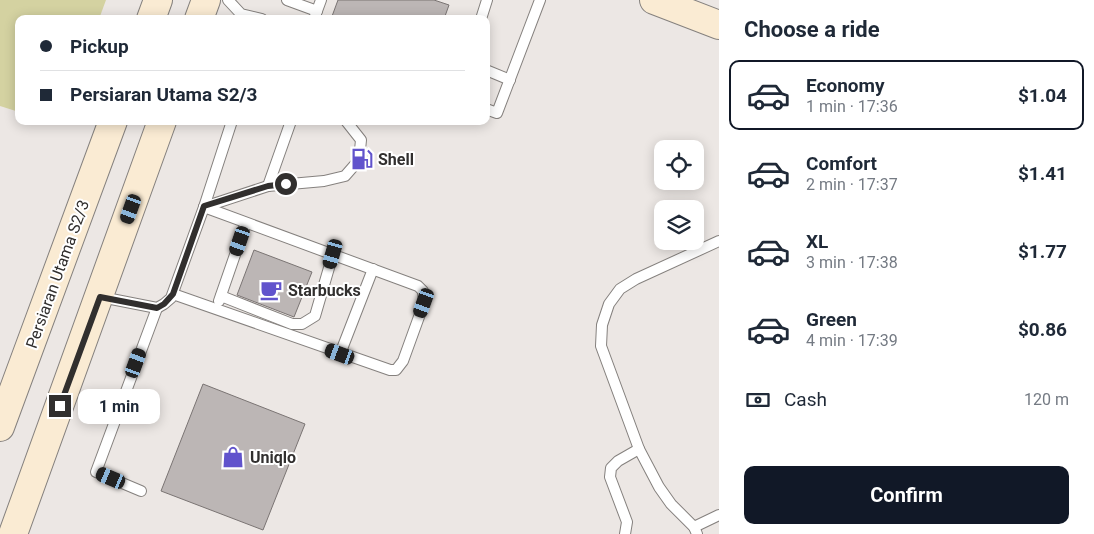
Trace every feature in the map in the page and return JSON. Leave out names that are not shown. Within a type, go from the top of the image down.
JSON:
[{"type":"main road","points":[[152,15],[158,0]]},
{"type":"main road","points":[[200,15],[206,0]]},
{"type":"main road","points":[[654,0],[719,25]]},
{"type":"main road","name":"Persiaran Utama S2/3","points":[[0,427],[112,125]]},
{"type":"main road","points":[[13,534],[161,125]]},
{"type":"lane","points":[[228,0],[241,14],[245,15]]},
{"type":"lane","points":[[287,0],[315,15],[321,0]]},
{"type":"lane","points":[[482,15],[488,0]]},
{"type":"lane","points":[[490,110],[497,113],[540,0]]},
{"type":"lane","points":[[490,72],[510,80]]},
{"type":"lane","points":[[141,491],[96,472],[157,308],[172,296],[231,125]]},
{"type":"lane","points":[[268,186],[290,125]]},
{"type":"lane","points":[[204,206],[268,186],[324,181],[346,176],[359,160],[361,140],[349,125]]},
{"type":"lane","points":[[172,296],[216,309],[390,370],[396,370],[403,361],[424,303],[423,291],[418,286],[204,206]]},
{"type":"lane","points":[[216,309],[246,223]]},
{"type":"lane","points":[[719,241],[636,279],[620,289],[609,304],[602,325],[601,346],[639,449],[670,504],[695,530],[719,515]]},
{"type":"lane","points":[[221,296],[292,324],[302,324],[315,316],[333,254]]},
{"type":"lane","points":[[340,354],[373,270]]},
{"type":"lane","points":[[100,297],[157,308]]},
{"type":"lane","points":[[625,534],[627,522],[610,477],[611,468],[618,461],[639,449]]},
{"type":"shaded area","points":[[0,0],[106,0],[100,15],[15,15],[15,111],[0,106]]},
{"type":"building","points":[[338,0],[434,0],[449,5],[445,15],[332,15]]},
{"type":"building","name":"Starbucks","points":[[254,250],[312,272],[294,317],[237,295]]},
{"type":"building","name":"Uniqlo","points":[[203,384],[305,424],[263,530],[161,491]]},
{"type":"place","name":"Shell","points":[[362,159]]},
{"type":"place","name":"Starbucks","points":[[271,290]]},
{"type":"place","name":"Uniqlo","points":[[233,457]]},
{"type":"route","points":[[60,406],[100,297],[157,308],[164,304],[173,294],[204,206],[268,186],[286,184]]}]
